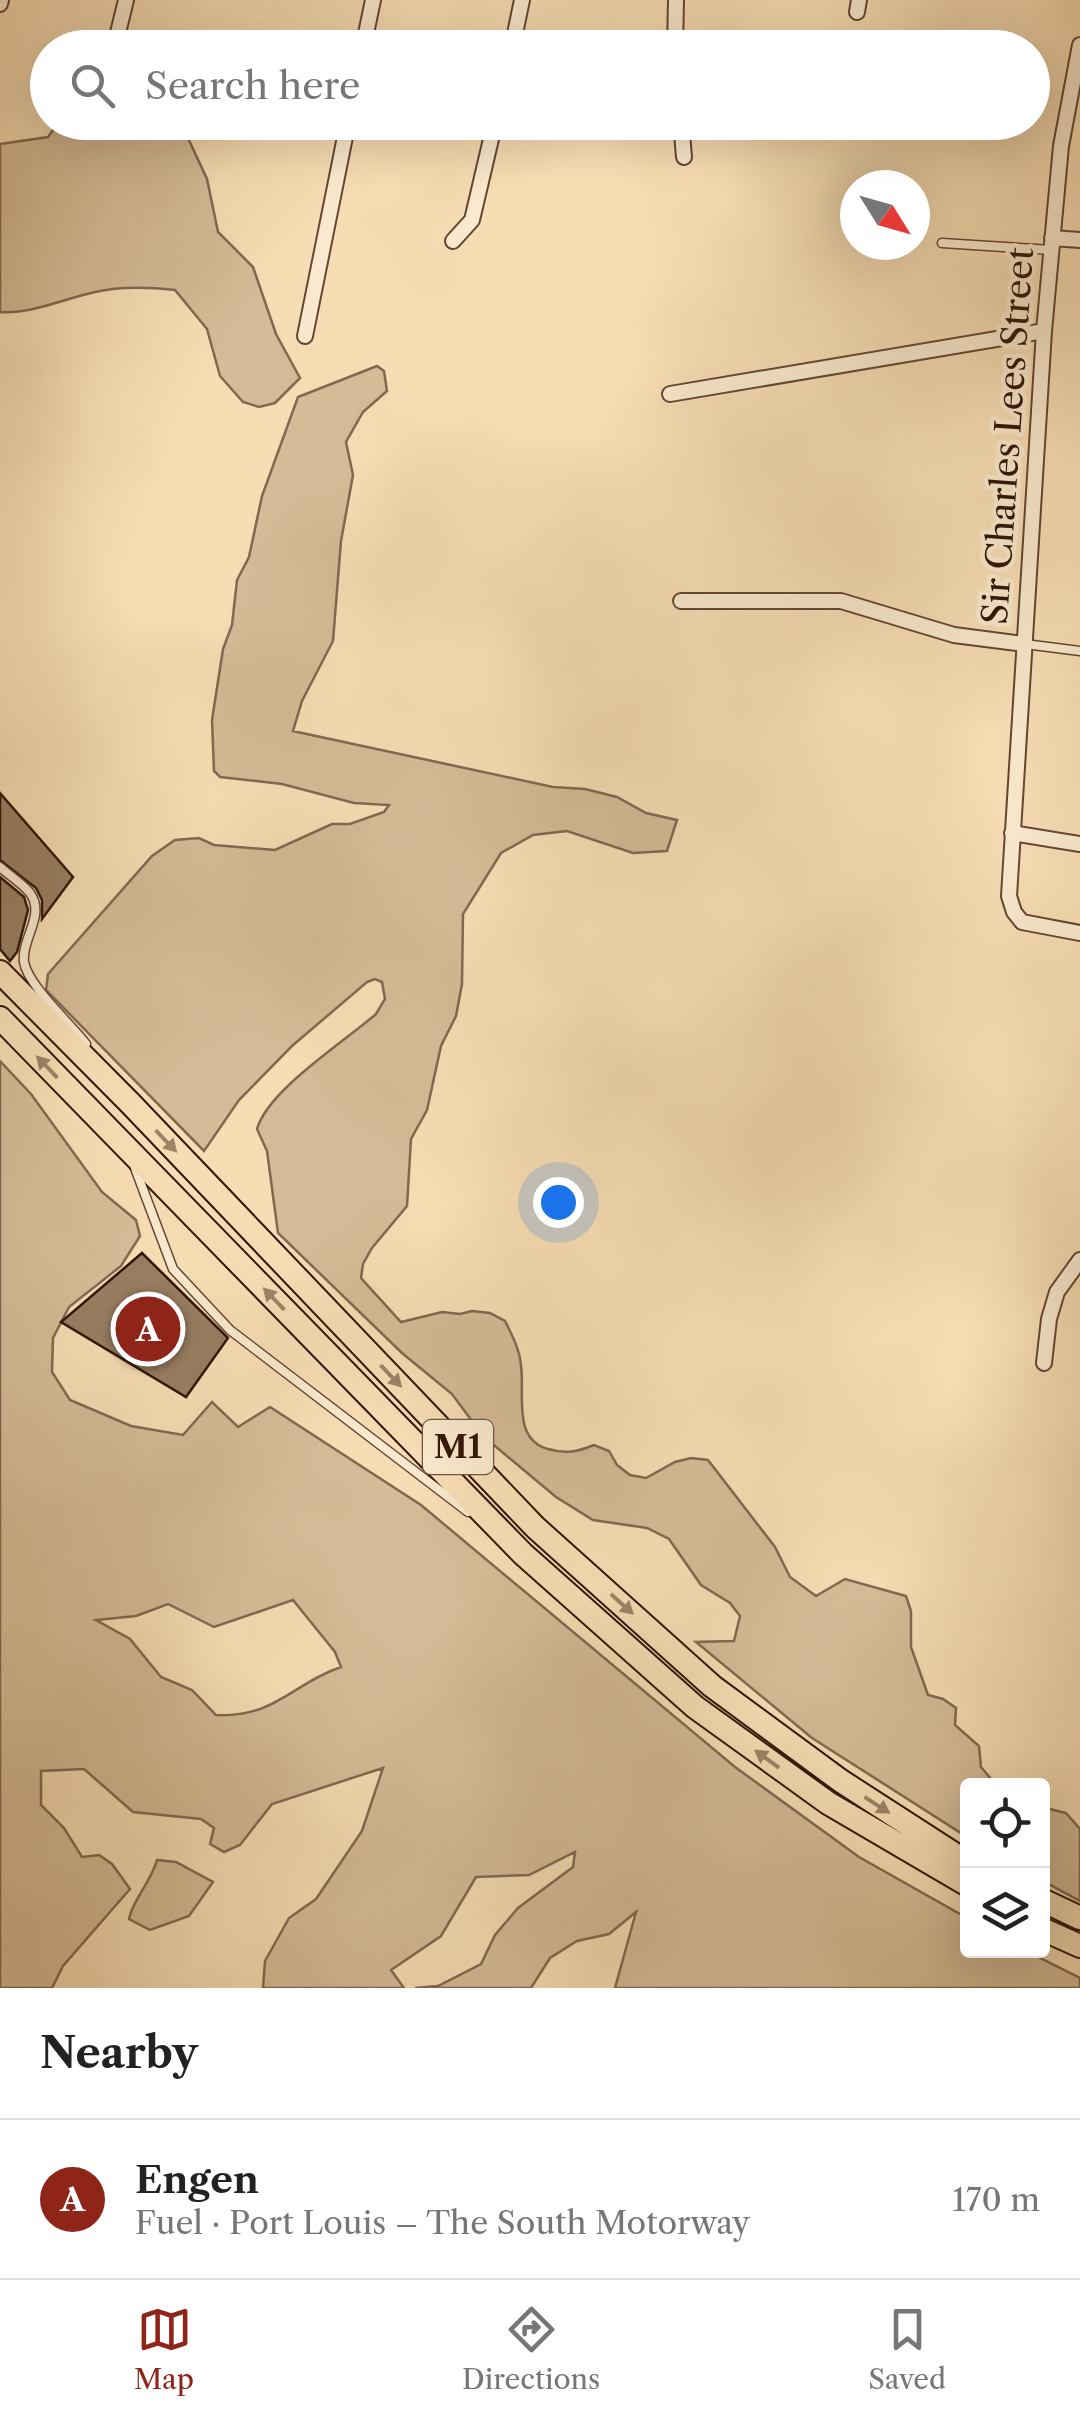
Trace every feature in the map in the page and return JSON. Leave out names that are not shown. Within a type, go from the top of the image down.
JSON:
[{"type":"highway","name":"M1","points":[[0,972],[535,1527],[712,1686],[841,1781],[960,1859]]},
{"type":"highway","name":"M1","points":[[0,1018],[523,1554],[695,1706],[828,1803],[960,1880]]},
{"type":"highway","points":[[1050,1904],[1080,1918]]},
{"type":"highway","points":[[1050,1933],[1080,1946]]},
{"type":"street","points":[[119,30],[126,0]]},
{"type":"street","points":[[367,30],[373,0]]},
{"type":"street","points":[[516,30],[522,0]]},
{"type":"street","points":[[675,30],[676,0]]},
{"type":"street","name":"Sir Charles Lees Street","points":[[1080,45],[1061,146],[1051,244],[1010,896],[1014,912],[1022,922],[1080,932]]},
{"type":"street","points":[[305,336],[344,140]]},
{"type":"street","points":[[453,240],[472,220],[491,140]]},
{"type":"street","points":[[683,140],[684,157]]},
{"type":"street","points":[[1061,146],[1080,148]]},
{"type":"street","points":[[1051,244],[1080,240]]},
{"type":"street","points":[[670,394],[1044,330]]},
{"type":"street","points":[[681,601],[841,601],[954,634],[1024,644]]},
{"type":"street","points":[[1012,833],[1080,844]]},
{"type":"street","points":[[1044,1363],[1049,1320],[1058,1292],[1080,1260]]},
{"type":"lane","points":[[942,243],[1051,244]]},
{"type":"lane","points":[[1024,644],[1080,650]]},
{"type":"lane","points":[[0,868],[30,894],[36,908],[25,943],[24,963],[30,979],[70,1022],[130,1103]]},
{"type":"lane","points":[[128,1150],[173,1269],[230,1330],[523,1554]]},
{"type":"shaded area","points":[[30,140],[189,140],[207,179],[218,232],[253,267],[276,334],[300,378],[275,403],[259,407],[243,402],[220,376],[207,329],[175,290],[114,289],[36,308],[0,312],[0,144]]},
{"type":"shaded area","points":[[377,366],[384,371],[387,391],[363,412],[346,442],[353,475],[341,541],[333,641],[302,701],[293,731],[553,787],[585,789],[617,797],[646,813],[677,820],[667,851],[633,853],[567,831],[533,835],[501,853],[463,914],[462,984],[456,1016],[441,1046],[427,1110],[411,1139],[407,1206],[372,1248],[361,1278],[401,1322],[442,1312],[472,1311],[490,1313],[505,1321],[520,1360],[525,1426],[537,1444],[566,1452],[594,1445],[609,1451],[617,1465],[630,1475],[646,1478],[675,1462],[691,1458],[708,1460],[775,1547],[790,1577],[816,1596],[845,1579],[906,1596],[911,1611],[911,1647],[928,1695],[956,1708],[955,1725],[979,1746],[981,1767],[990,1778],[960,1778],[960,1833],[812,1738],[696,1642],[734,1641],[740,1616],[730,1603],[701,1585],[669,1539],[647,1528],[593,1520],[556,1497],[483,1436],[452,1394],[402,1353],[278,1233],[267,1151],[257,1129],[264,1114],[291,1083],[376,1014],[385,999],[382,982],[367,982],[292,1046],[239,1100],[204,1151],[46,990],[48,974],[152,856],[175,840],[199,838],[214,845],[275,850],[332,824],[350,824],[384,812],[389,805],[354,803],[282,784],[220,777],[214,771],[212,720],[237,580],[249,557],[262,496],[298,397]]},
{"type":"shaded area","points":[[0,1061],[31,1094],[102,1192],[136,1220],[140,1236],[121,1266],[69,1307],[53,1338],[52,1372],[70,1400],[131,1426],[183,1435],[212,1402],[238,1427],[270,1407],[421,1505],[735,1767],[859,1857],[960,1914],[960,1958],[1040,1958],[1080,1978],[1080,1988],[615,1988],[636,1912],[609,1934],[577,1941],[550,1958],[531,1988],[415,1988],[438,1986],[481,1964],[495,1935],[518,1908],[573,1867],[575,1852],[529,1875],[476,1877],[441,1936],[391,1970],[404,1988],[263,1988],[265,1961],[289,1918],[316,1899],[362,1831],[383,1768],[272,1804],[240,1845],[224,1852],[210,1844],[214,1828],[201,1819],[133,1812],[84,1769],[41,1771],[41,1805],[64,1828],[82,1857],[99,1855],[112,1864],[130,1889],[63,1966],[52,1988],[0,1988]],"holes":[[[293,1600],[335,1652],[341,1667],[254,1711],[216,1715],[192,1690],[161,1677],[130,1639],[96,1620],[136,1616],[168,1604],[214,1627]]]},
{"type":"shaded area","points":[[1050,1809],[1066,1813],[1080,1829],[1080,1901],[1050,1885]]},
{"type":"shaded area","points":[[157,1860],[176,1862],[213,1882],[189,1916],[150,1930],[129,1919]]},
{"type":"building","points":[[0,793],[73,877],[42,919],[42,900],[36,888],[0,860]]},
{"type":"building","points":[[0,877],[24,897],[28,910],[17,952],[10,961],[0,949]]},
{"type":"building","points":[[142,1253],[228,1338],[186,1397],[61,1322]]},
{"type":"place","name":"Engen","points":[[148,1329]]}]
